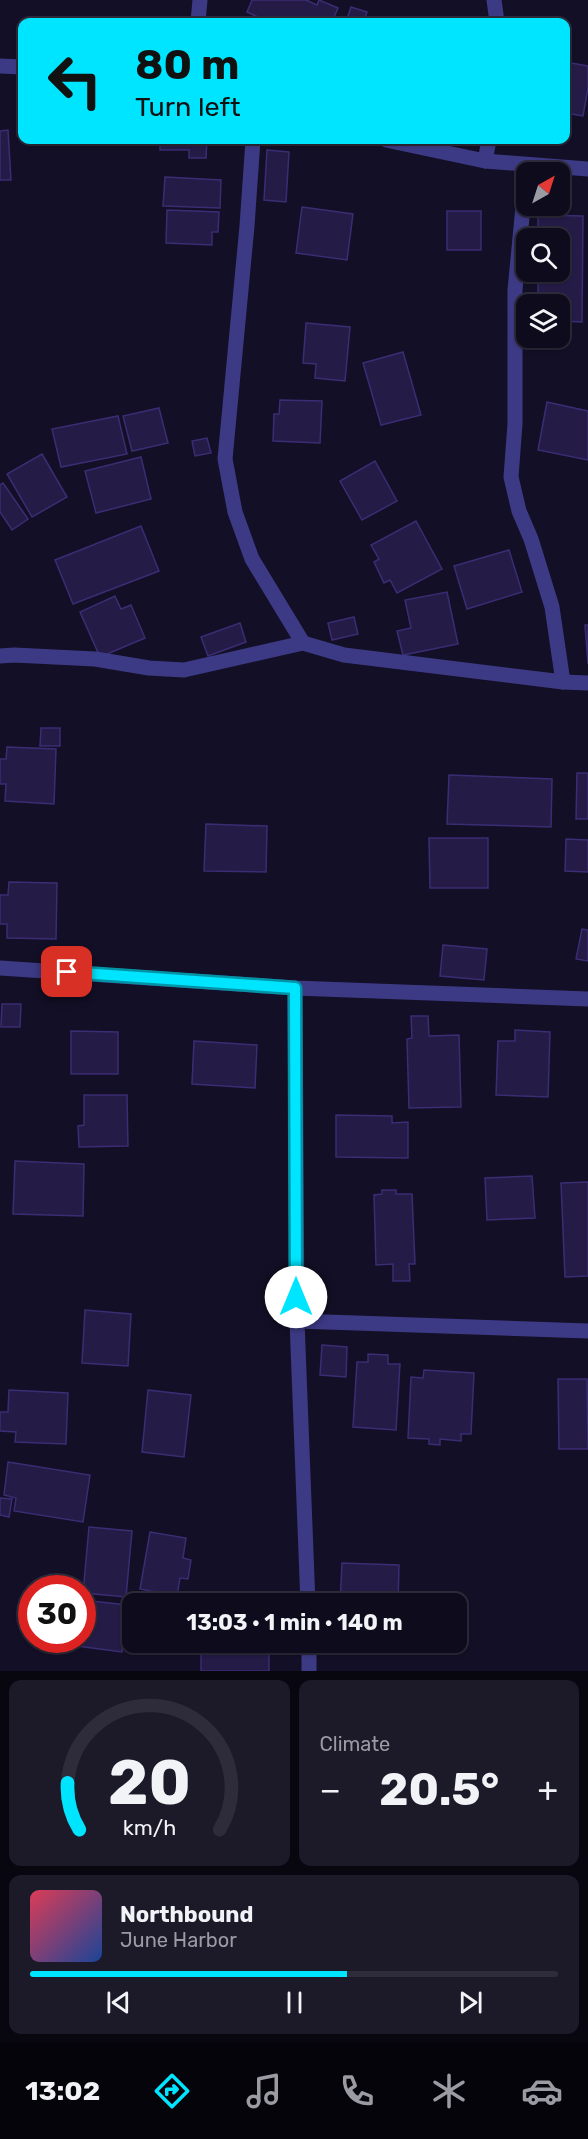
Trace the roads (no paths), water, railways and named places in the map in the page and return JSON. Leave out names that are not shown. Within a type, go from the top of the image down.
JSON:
[{"type":"street","points":[[198,18],[200,0]]},
{"type":"street","points":[[494,0],[496,18]]},
{"type":"street","points":[[0,66],[18,67]]},
{"type":"street","points":[[253,144],[225,459],[235,512],[252,559],[303,643]]},
{"type":"street","points":[[405,144],[485,161],[516,164]]},
{"type":"street","points":[[485,161],[488,144]]},
{"type":"street","points":[[570,168],[588,169]]},
{"type":"street","points":[[522,216],[515,290],[515,424],[511,477],[519,511],[531,539],[552,607],[563,682]]},
{"type":"street","points":[[0,656],[94,660],[148,668],[184,670],[303,643],[344,655],[563,682],[588,683]]},
{"type":"street","points":[[0,968],[295,988],[588,999]]},
{"type":"street","points":[[295,988],[297,1321],[308,1593]]},
{"type":"street","points":[[297,1321],[588,1332]]},
{"type":"street","points":[[309,1653],[309,1671]]}]
